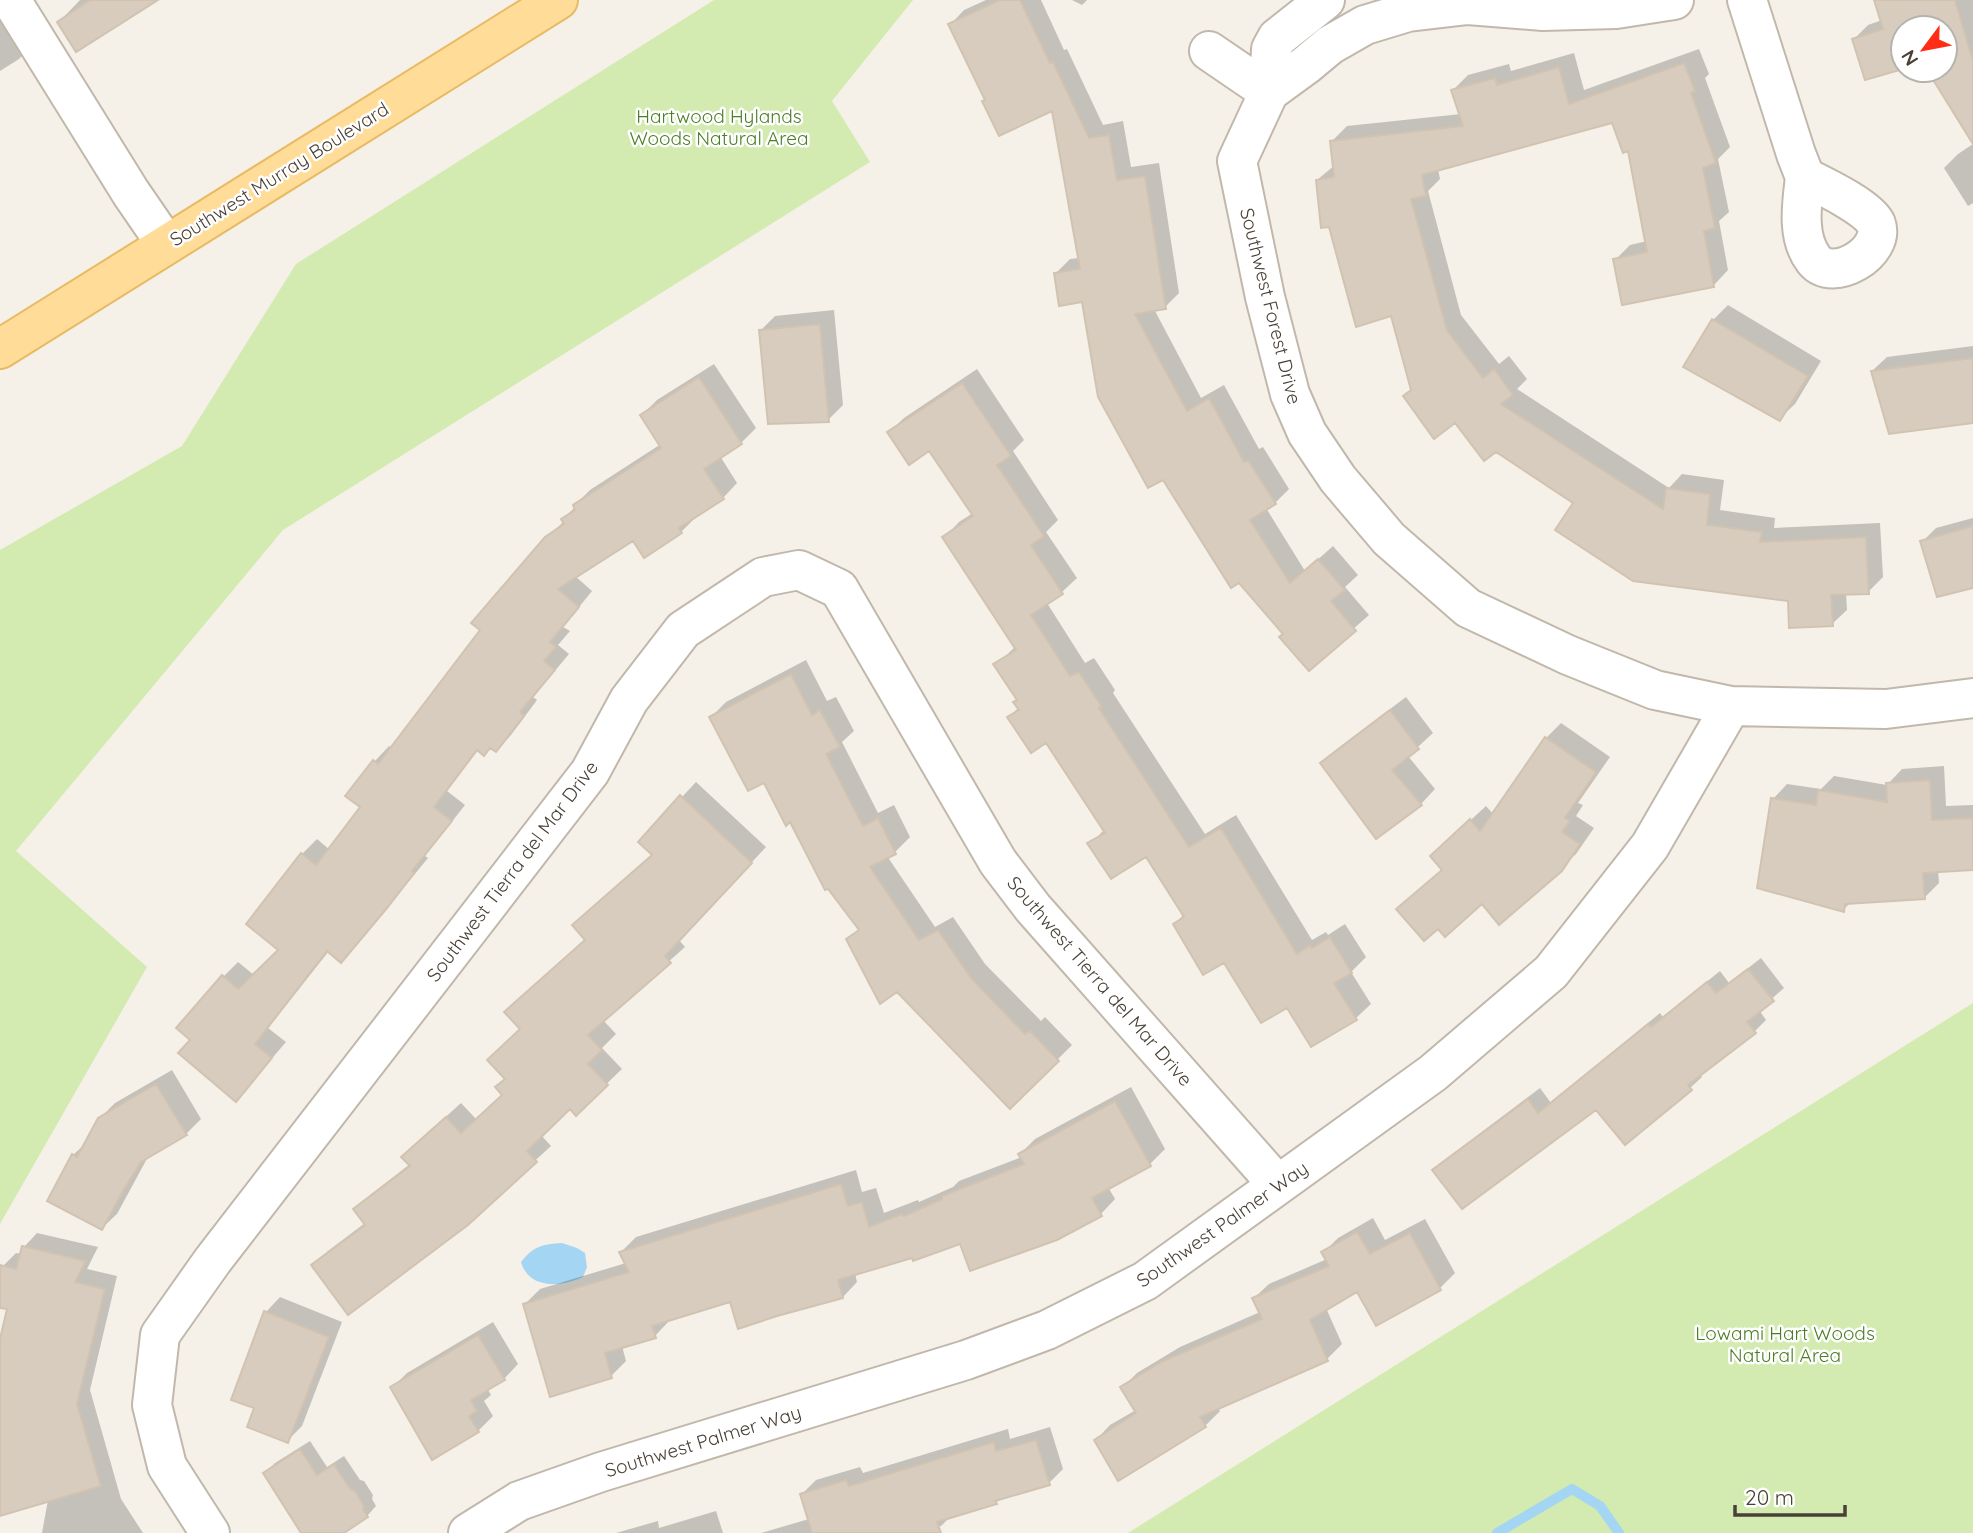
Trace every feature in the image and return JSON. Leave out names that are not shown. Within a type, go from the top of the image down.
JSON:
[{"type":"main road","name":"Southwest Murray Boulevard","points":[[0,349],[558,0]]},
{"type":"street","points":[[11,0],[131,193],[166,244]]},
{"type":"street","name":"Southwest Forest Drive","points":[[1325,0],[1278,38],[1271,49],[1269,92],[1237,161],[1265,297],[1290,394],[1307,433],[1338,479],[1389,539],[1468,608],[1568,655],[1655,690],[1731,706],[1886,709],[1973,698]]},
{"type":"street","name":"Southwest Forest Drive","points":[[1269,92],[1330,45],[1364,25],[1408,12],[1468,5],[1542,10],[1616,9],[1674,0]]},
{"type":"street","points":[[1747,0],[1805,177]]},
{"type":"street","points":[[1209,51],[1269,92]]},
{"type":"street","name":"Southwest Tierra del Mar Drive","points":[[210,1533],[167,1466],[152,1405],[160,1335],[213,1260],[590,772],[629,700],[683,629],[763,577],[799,570],[839,589],[998,862],[1033,908],[1278,1185]]},
{"type":"street","name":"Southwest Palmer Way","points":[[468,1533],[519,1501],[601,1472],[966,1360],[1047,1330],[1145,1281],[1433,1073],[1551,972],[1650,846],[1731,706]]},
{"type":"green space","name":"Hartwood Hylands Woods Natural Area","points":[[714,0],[913,0],[832,101],[870,162],[283,530],[16,851],[147,967],[0,1224],[0,550],[182,446],[296,264]]},
{"type":"green space","name":"Lowami Hart Woods Natural Area","points":[[1973,1003],[1973,1533],[1128,1533]]},
{"type":"water","points":[[562,1243],[585,1253],[587,1267],[583,1277],[556,1284],[547,1284],[531,1278],[521,1262],[534,1249]]},
{"type":"building","points":[[90,0],[158,0],[76,52],[57,22]]},
{"type":"building","points":[[1000,0],[1020,0],[1089,138],[1109,135],[1117,180],[1145,176],[1166,309],[1135,314],[1187,411],[1209,398],[1244,462],[1248,460],[1276,504],[1250,520],[1290,583],[1318,559],[1345,590],[1331,601],[1356,631],[1309,671],[1279,637],[1283,634],[1239,583],[1231,588],[1163,480],[1148,488],[1098,397],[1082,302],[1059,306],[1054,273],[1080,269],[1052,111],[999,136],[982,101],[985,100],[948,24]]},
{"type":"building","points":[[1874,0],[1955,0],[1973,61],[1973,144],[1936,84],[1959,84],[1959,14],[1889,14],[1889,73],[1865,80],[1852,39],[1883,29]]},
{"type":"building","points":[[1684,63],[1695,91],[1691,93],[1716,163],[1703,168],[1715,228],[1704,231],[1714,287],[1622,305],[1613,259],[1647,252],[1628,151],[1623,153],[1612,123],[1422,175],[1426,196],[1411,199],[1447,330],[1483,378],[1494,369],[1513,395],[1501,404],[1663,509],[1666,488],[1710,494],[1707,525],[1762,532],[1760,542],[1866,537],[1869,594],[1831,595],[1833,626],[1789,628],[1788,601],[1633,581],[1555,530],[1573,503],[1496,452],[1484,461],[1455,423],[1434,439],[1403,396],[1411,390],[1391,316],[1356,327],[1329,227],[1321,228],[1316,180],[1334,177],[1330,141],[1463,126],[1451,90],[1495,78],[1497,85],[1559,67],[1569,104]]},
{"type":"building","points":[[1712,319],[1808,376],[1780,421],[1683,367]]},
{"type":"building","points":[[820,324],[829,422],[768,424],[759,330]]},
{"type":"building","points":[[1973,358],[1973,423],[1889,434],[1871,371]]},
{"type":"building","points":[[699,377],[742,444],[704,469],[724,499],[679,528],[682,533],[644,558],[633,541],[558,589],[579,607],[550,642],[556,647],[544,661],[555,670],[520,712],[524,716],[496,752],[490,748],[484,756],[477,750],[434,807],[452,821],[412,871],[414,873],[387,908],[341,963],[327,951],[255,1044],[272,1058],[236,1102],[178,1053],[190,1040],[176,1028],[222,975],[238,989],[278,950],[246,924],[301,853],[316,865],[360,807],[345,796],[373,760],[378,764],[480,630],[471,623],[545,537],[564,524],[561,519],[575,510],[573,505],[661,448],[640,415]]},
{"type":"building","points":[[962,383],[1011,456],[997,465],[1044,536],[1031,545],[1063,594],[1031,615],[1070,676],[1079,672],[1102,707],[1099,708],[1189,847],[1221,828],[1297,954],[1330,937],[1352,973],[1334,983],[1357,1020],[1311,1047],[1287,1008],[1261,1023],[1224,963],[1203,975],[1173,924],[1184,917],[1146,857],[1111,879],[1087,843],[1105,833],[1046,743],[1031,753],[1007,717],[1019,710],[1013,702],[1017,700],[993,664],[1016,650],[942,537],[973,516],[929,451],[909,465],[887,432]]},
{"type":"building","points":[[1973,526],[1973,588],[1937,597],[1920,541]]},
{"type":"building","points":[[791,674],[812,715],[820,710],[840,747],[826,754],[863,826],[878,818],[896,854],[870,867],[919,940],[938,930],[971,978],[1025,1034],[1030,1031],[1059,1061],[1010,1109],[897,992],[880,1004],[846,939],[859,930],[828,889],[825,890],[790,822],[786,826],[764,783],[748,791],[709,717]]},
{"type":"building","points":[[1390,710],[1419,749],[1392,770],[1422,805],[1376,839],[1320,763]]},
{"type":"building","points":[[1545,737],[1596,772],[1565,818],[1570,821],[1562,832],[1580,844],[1562,871],[1499,925],[1482,904],[1445,937],[1438,929],[1424,941],[1396,909],[1442,870],[1430,856],[1470,819],[1480,831]]},
{"type":"building","points":[[1930,780],[1932,820],[1973,818],[1973,870],[1923,873],[1925,899],[1845,904],[1844,912],[1757,888],[1771,798],[1816,805],[1818,790],[1887,802],[1886,783]]},
{"type":"building","points":[[680,795],[752,863],[665,956],[671,963],[588,1035],[602,1050],[588,1064],[608,1085],[576,1116],[570,1109],[527,1151],[537,1162],[468,1225],[348,1315],[311,1265],[365,1225],[353,1209],[410,1166],[401,1157],[446,1117],[461,1133],[502,1095],[495,1087],[505,1079],[487,1060],[520,1029],[504,1012],[585,940],[572,925],[652,855],[638,842]]},
{"type":"building","points":[[1748,969],[1774,1001],[1747,1022],[1756,1033],[1688,1085],[1692,1090],[1625,1145],[1596,1110],[1462,1209],[1432,1170],[1528,1099],[1538,1113],[1648,1024],[1651,1027],[1707,982],[1716,993]]},
{"type":"building","points":[[156,1084],[187,1135],[141,1162],[102,1230],[47,1201],[72,1154],[77,1157],[98,1118]]},
{"type":"building","points":[[1115,1101],[1151,1166],[1092,1198],[1102,1216],[1057,1240],[970,1271],[960,1244],[913,1261],[912,1258],[838,1280],[843,1298],[738,1329],[730,1302],[652,1326],[656,1338],[605,1353],[612,1378],[550,1397],[523,1304],[629,1272],[619,1252],[841,1184],[848,1206],[862,1202],[869,1227],[902,1214],[904,1216],[942,1199],[942,1196],[1024,1164],[1018,1154]]},
{"type":"building","points":[[1357,1232],[1370,1254],[1410,1233],[1441,1290],[1376,1326],[1357,1292],[1310,1320],[1328,1361],[1200,1417],[1206,1427],[1118,1481],[1094,1440],[1136,1413],[1120,1387],[1163,1361],[1262,1319],[1252,1298],[1329,1266],[1321,1252]]},
{"type":"building","points":[[22,1246],[86,1261],[75,1282],[105,1289],[77,1404],[101,1486],[0,1516],[0,1339],[7,1309],[0,1308],[0,1265],[16,1269]]},
{"type":"building","points":[[264,1311],[329,1337],[288,1443],[247,1427],[254,1408],[231,1400]]},
{"type":"building","points":[[478,1335],[505,1380],[471,1400],[477,1411],[469,1416],[479,1432],[432,1460],[390,1387]]},
{"type":"building","points":[[1036,1440],[1050,1485],[937,1522],[941,1533],[812,1533],[800,1494],[846,1480],[849,1486],[994,1442],[996,1451]]},
{"type":"building","points":[[300,1449],[317,1475],[334,1464],[350,1489],[355,1491],[368,1517],[344,1533],[301,1533],[263,1473]]},
{"type":"waterway","points":[[1497,1533],[1572,1489],[1600,1506],[1619,1533]]}]
